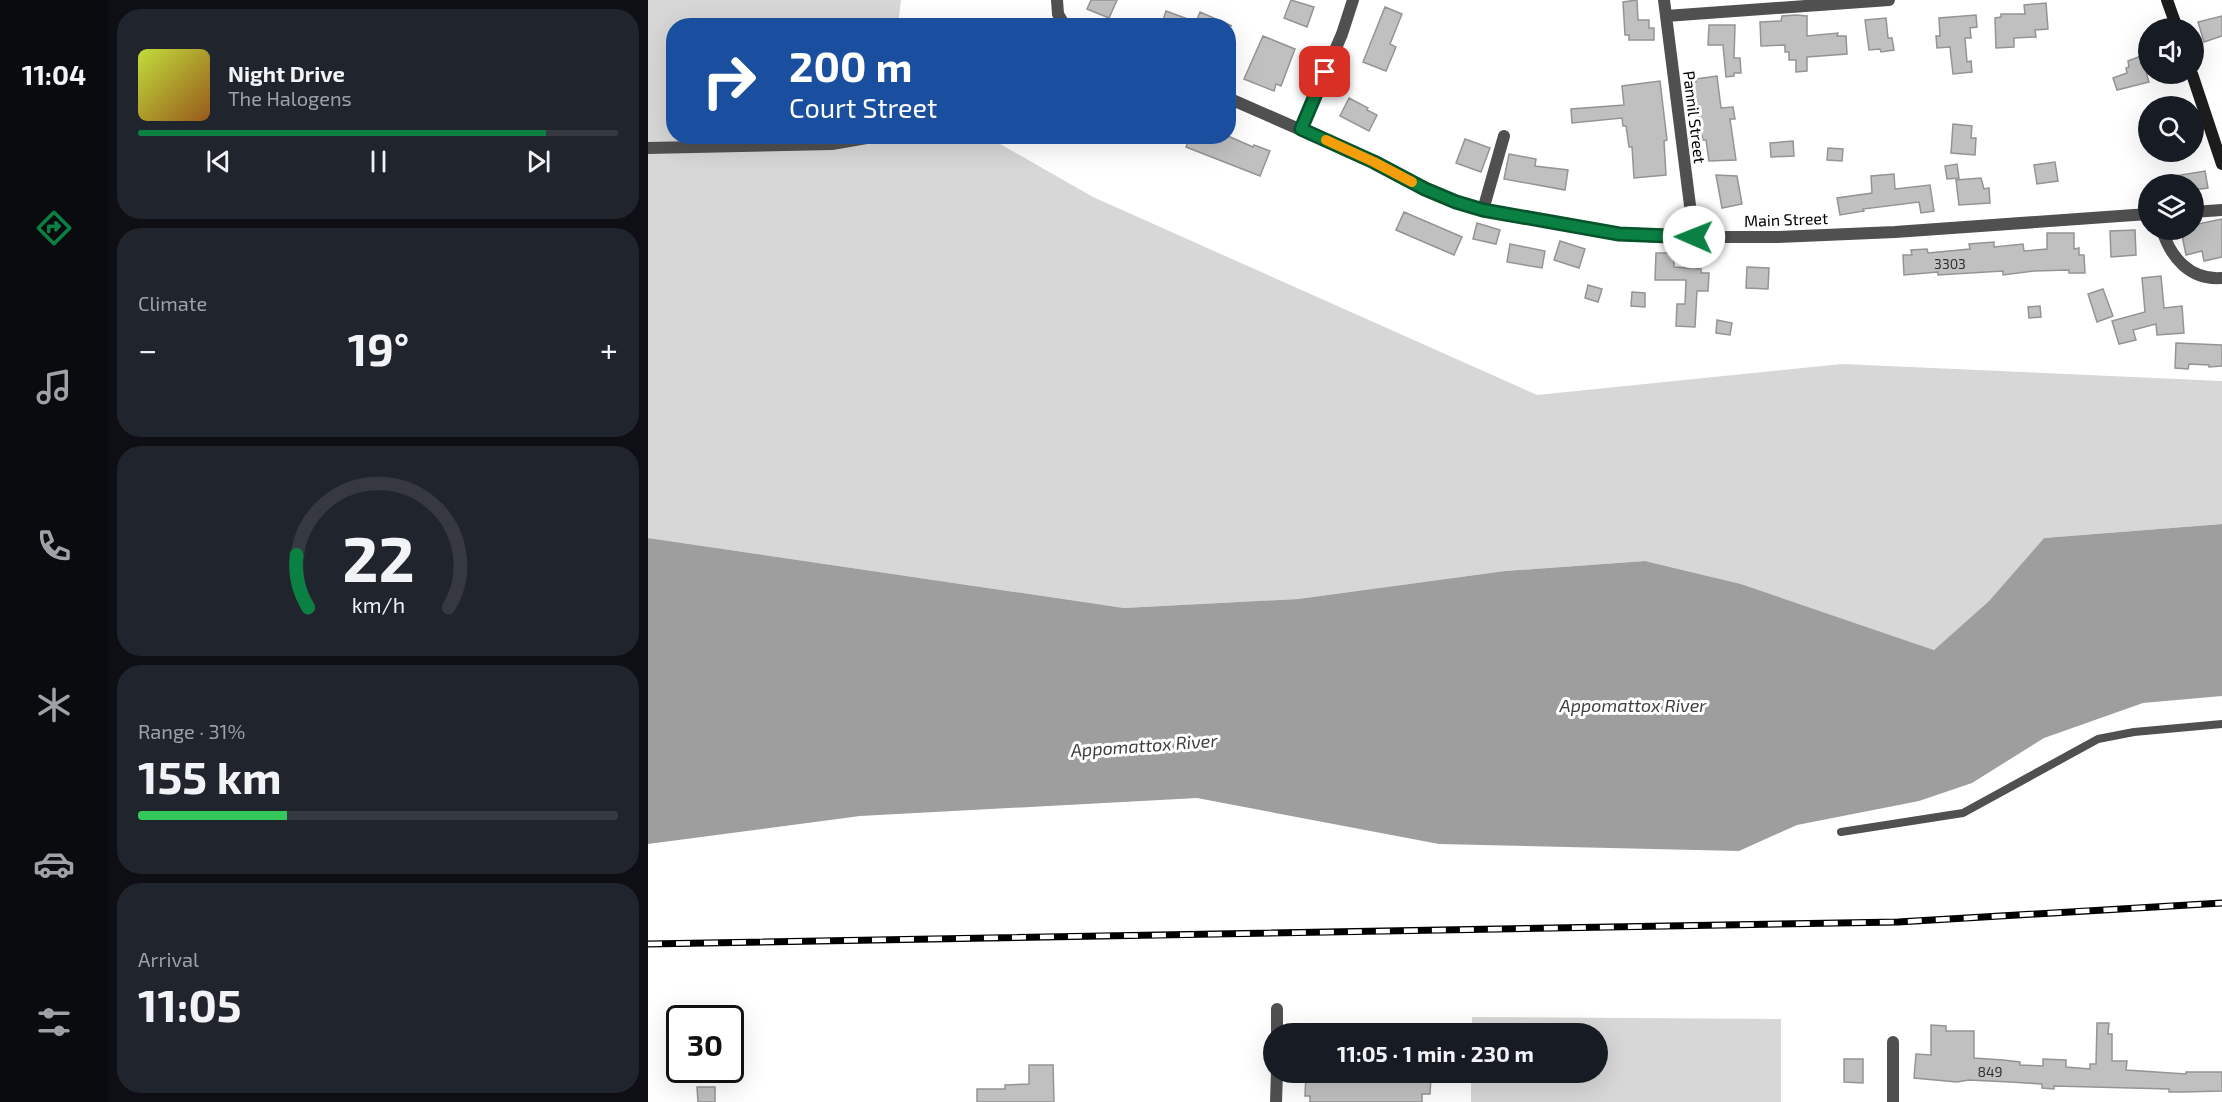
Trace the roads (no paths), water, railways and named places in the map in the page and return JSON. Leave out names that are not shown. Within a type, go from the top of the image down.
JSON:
[{"type":"main road","points":[[2167,0],[2173,18]]},
{"type":"main road","points":[[2196,84],[2217,132],[2222,164]]},
{"type":"street","points":[[1057,0],[1060,18]]},
{"type":"street","points":[[1301,129],[1342,34],[1353,0]]},
{"type":"street","name":"Pannil Street","points":[[1664,0],[1694,237]]},
{"type":"street","points":[[1666,16],[1889,0]]},
{"type":"street","name":"Main Street","points":[[1236,101],[1374,162],[1425,189],[1456,202],[1483,210],[1619,234],[1778,237],[1895,232],[2138,215]]},
{"type":"street","points":[[1483,210],[1504,136]]},
{"type":"street","points":[[648,148],[832,144]]},
{"type":"street","points":[[2204,211],[2222,210]]},
{"type":"street","points":[[2165,240],[2187,270],[2199,276],[2221,278]]},
{"type":"street","points":[[1277,1009],[1277,1023]]},
{"type":"street","points":[[1893,1042],[1893,1102]]},
{"type":"street","points":[[1276,1102],[1277,1083]]},
{"type":"lane","points":[[1841,832],[1963,813],[2098,739],[2134,732],[2222,724]]},
{"type":"water","name":"Appomattox River","points":[[2222,524],[2222,696],[2143,703],[2044,738],[1972,783],[1919,801],[1797,825],[1739,851],[1439,844],[1197,798],[860,816],[648,844],[648,538],[1124,608],[1298,599],[1505,571],[1645,561],[1741,584],[1934,650],[1989,601],[2044,538]]},
{"type":"railway","points":[[648,944],[1898,922],[2222,903]]}]
